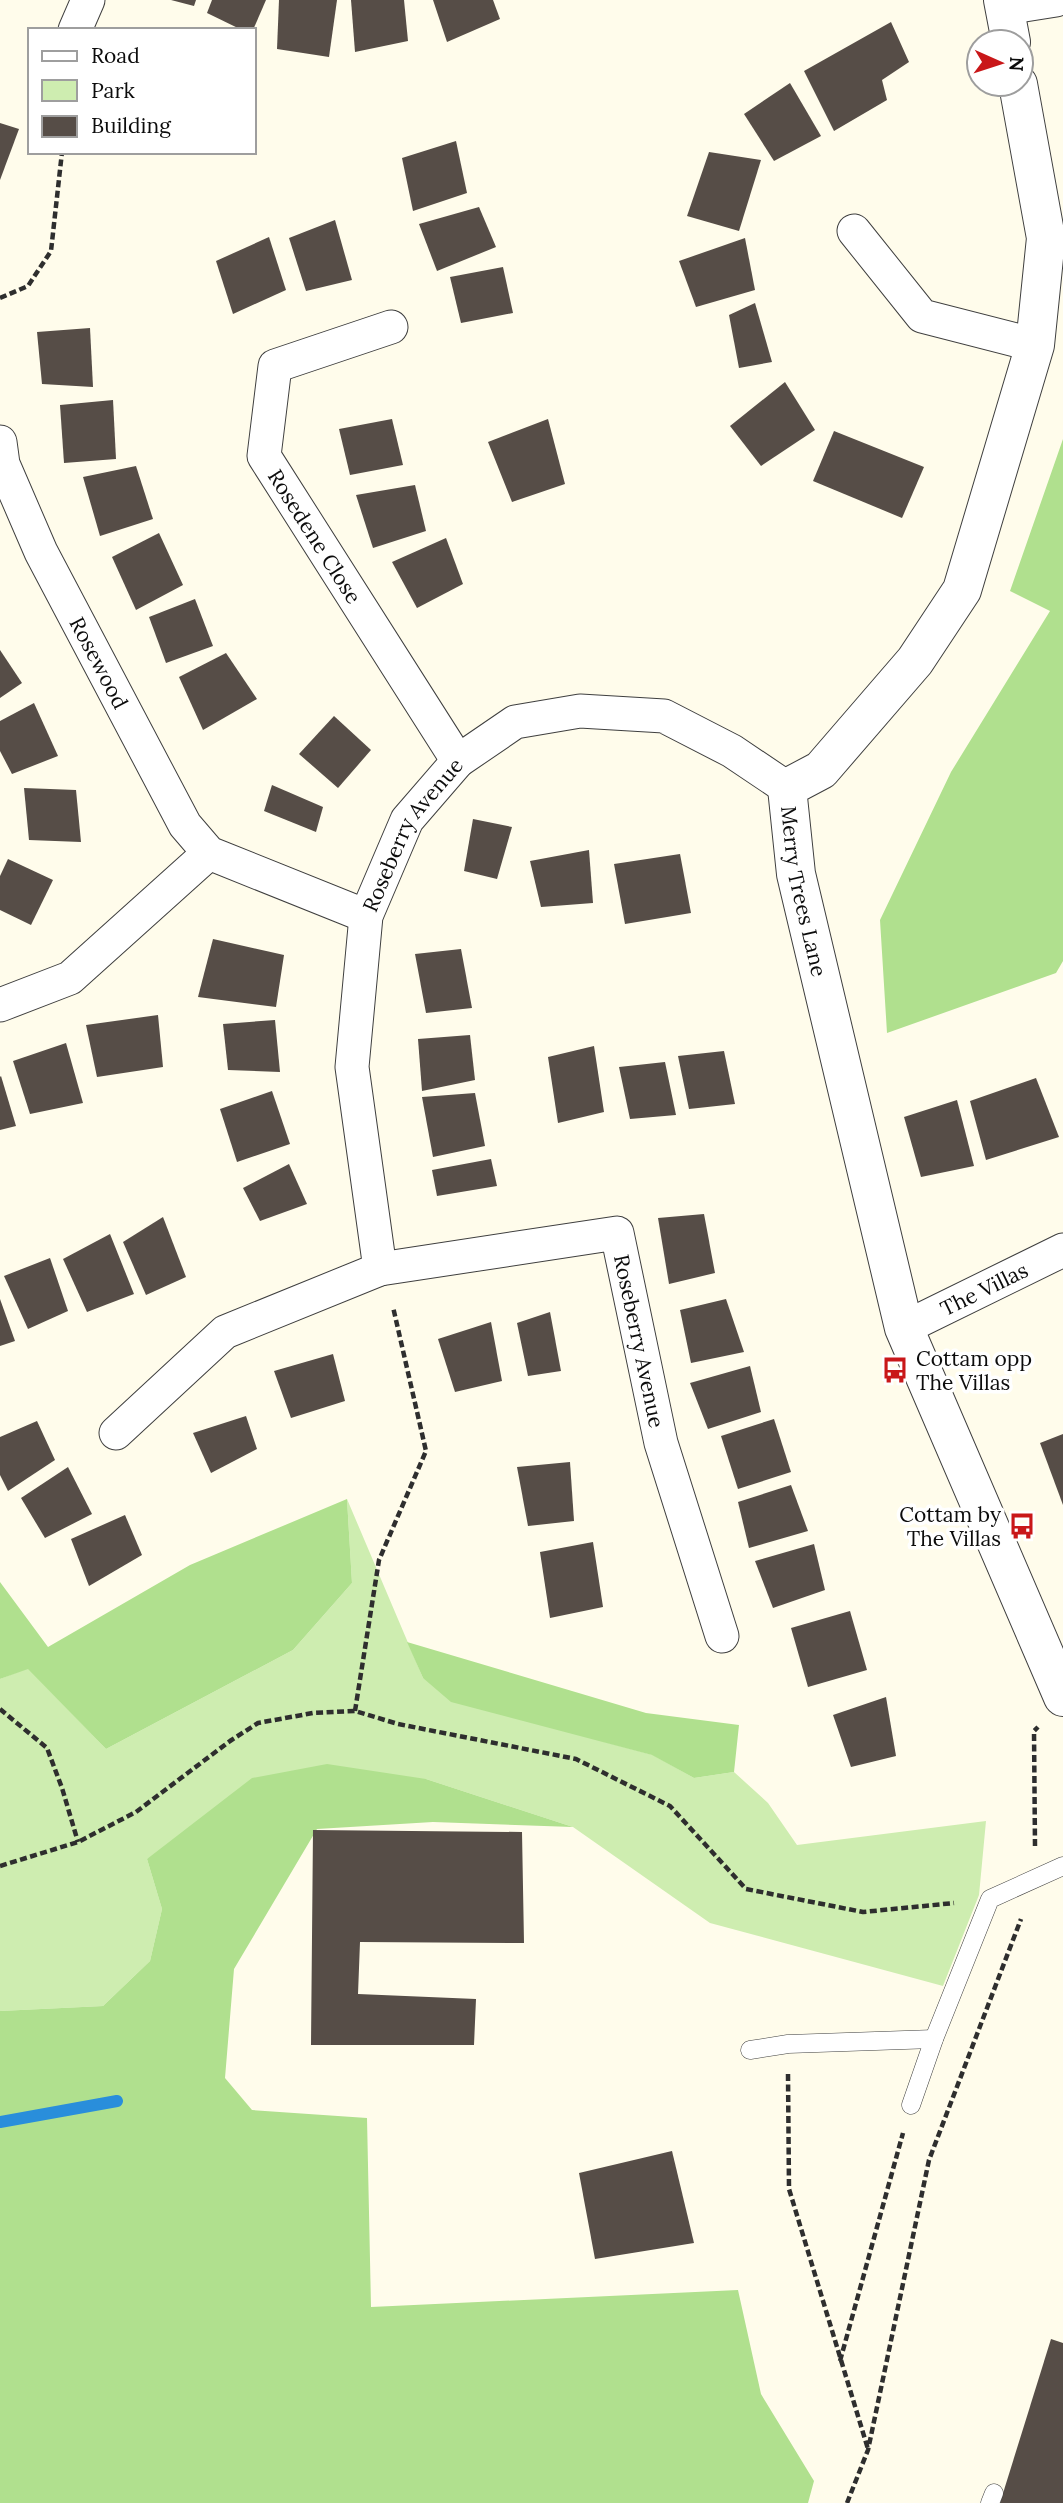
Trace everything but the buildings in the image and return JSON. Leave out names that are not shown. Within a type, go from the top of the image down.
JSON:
[{"type":"street","points":[[76,28],[88,0]]},
{"type":"street","points":[[1006,17],[1056,0]]},
{"type":"street","name":"Merry Trees Lane","points":[[1021,98],[1046,238],[1035,345],[962,590],[915,661],[821,770],[787,788],[796,874],[904,1328],[1053,1709]]},
{"type":"street","points":[[853,231],[922,316],[1035,345]]},
{"type":"street","name":"Rosedene Close","points":[[391,327],[275,366],[264,456],[458,761]]},
{"type":"street","name":"Rosewood","points":[[1,457],[41,552],[185,825],[209,853],[366,916]]},
{"type":"street","name":"Roseberry Avenue","points":[[380,1269],[352,1068],[366,916],[407,820],[458,761],[515,722],[580,711],[664,716],[732,751],[787,788]]},
{"type":"street","points":[[0,1005],[70,978],[209,853]]},
{"type":"street","name":"Roseberry Avenue","points":[[117,1433],[225,1332],[380,1269],[617,1233],[661,1443],[722,1636]]},
{"type":"street","name":"The Villas","points":[[904,1328],[1063,1250]]},
{"type":"lane","points":[[911,2105],[934,2039],[990,1899],[1063,1866]]},
{"type":"lane","points":[[750,2050],[788,2044],[934,2039]]},
{"type":"path","points":[[0,298],[28,286],[51,251],[62,154]]},
{"type":"path","points":[[355,1710],[379,1560],[426,1451],[397,1317],[380,1269]]},
{"type":"path","points":[[0,1709],[47,1748],[78,1842]]},
{"type":"path","points":[[847,2503],[868,2450],[929,2160],[1037,1877],[1034,1731],[1053,1709]]},
{"type":"path","points":[[0,1866],[78,1842],[136,1812],[258,1723],[313,1713],[355,1710],[398,1724],[576,1759],[670,1806],[746,1889],[863,1913],[990,1899]]},
{"type":"path","points":[[788,2044],[789,2189],[868,2450]]},
{"type":"path","points":[[840,2362],[911,2105]]},
{"type":"green space","points":[[1063,439],[1063,961],[1056,973],[887,1033],[880,920],[951,772],[1050,611],[1010,591]]},
{"type":"green space","points":[[347,1499],[423,1678],[605,1742],[653,1755],[694,1778],[734,1772],[768,1803],[797,1845],[986,1821],[979,1895],[943,1986],[710,1923],[573,1827],[426,1779],[147,1859],[162,1909],[150,1961],[103,2006],[0,2011],[0,1679],[28,1668],[106,1749],[293,1650],[352,1583]]},
{"type":"green space","points":[[347,1499],[352,1583],[293,1650],[106,1749],[28,1669],[0,1679],[0,1582],[48,1647],[190,1565]]},
{"type":"green space","points":[[407,1642],[646,1713],[739,1725],[734,1772],[694,1778],[652,1755],[451,1702],[423,1678]]},
{"type":"green space","points":[[327,1764],[426,1779],[573,1827],[433,1822],[317,1829],[234,1969],[225,2078],[252,2110],[367,2118],[371,2307],[738,2290],[761,2394],[814,2481],[808,2503],[0,2503],[0,2011],[103,2006],[150,1961],[162,1909],[147,1859],[252,1778]]},
{"type":"waterway","points":[[0,2122],[117,2101]]},
{"type":"place","name":"Cottam opp The Villas","points":[[895,1370]]},
{"type":"place","name":"Cottam by The Villas","points":[[1022,1526]]}]
